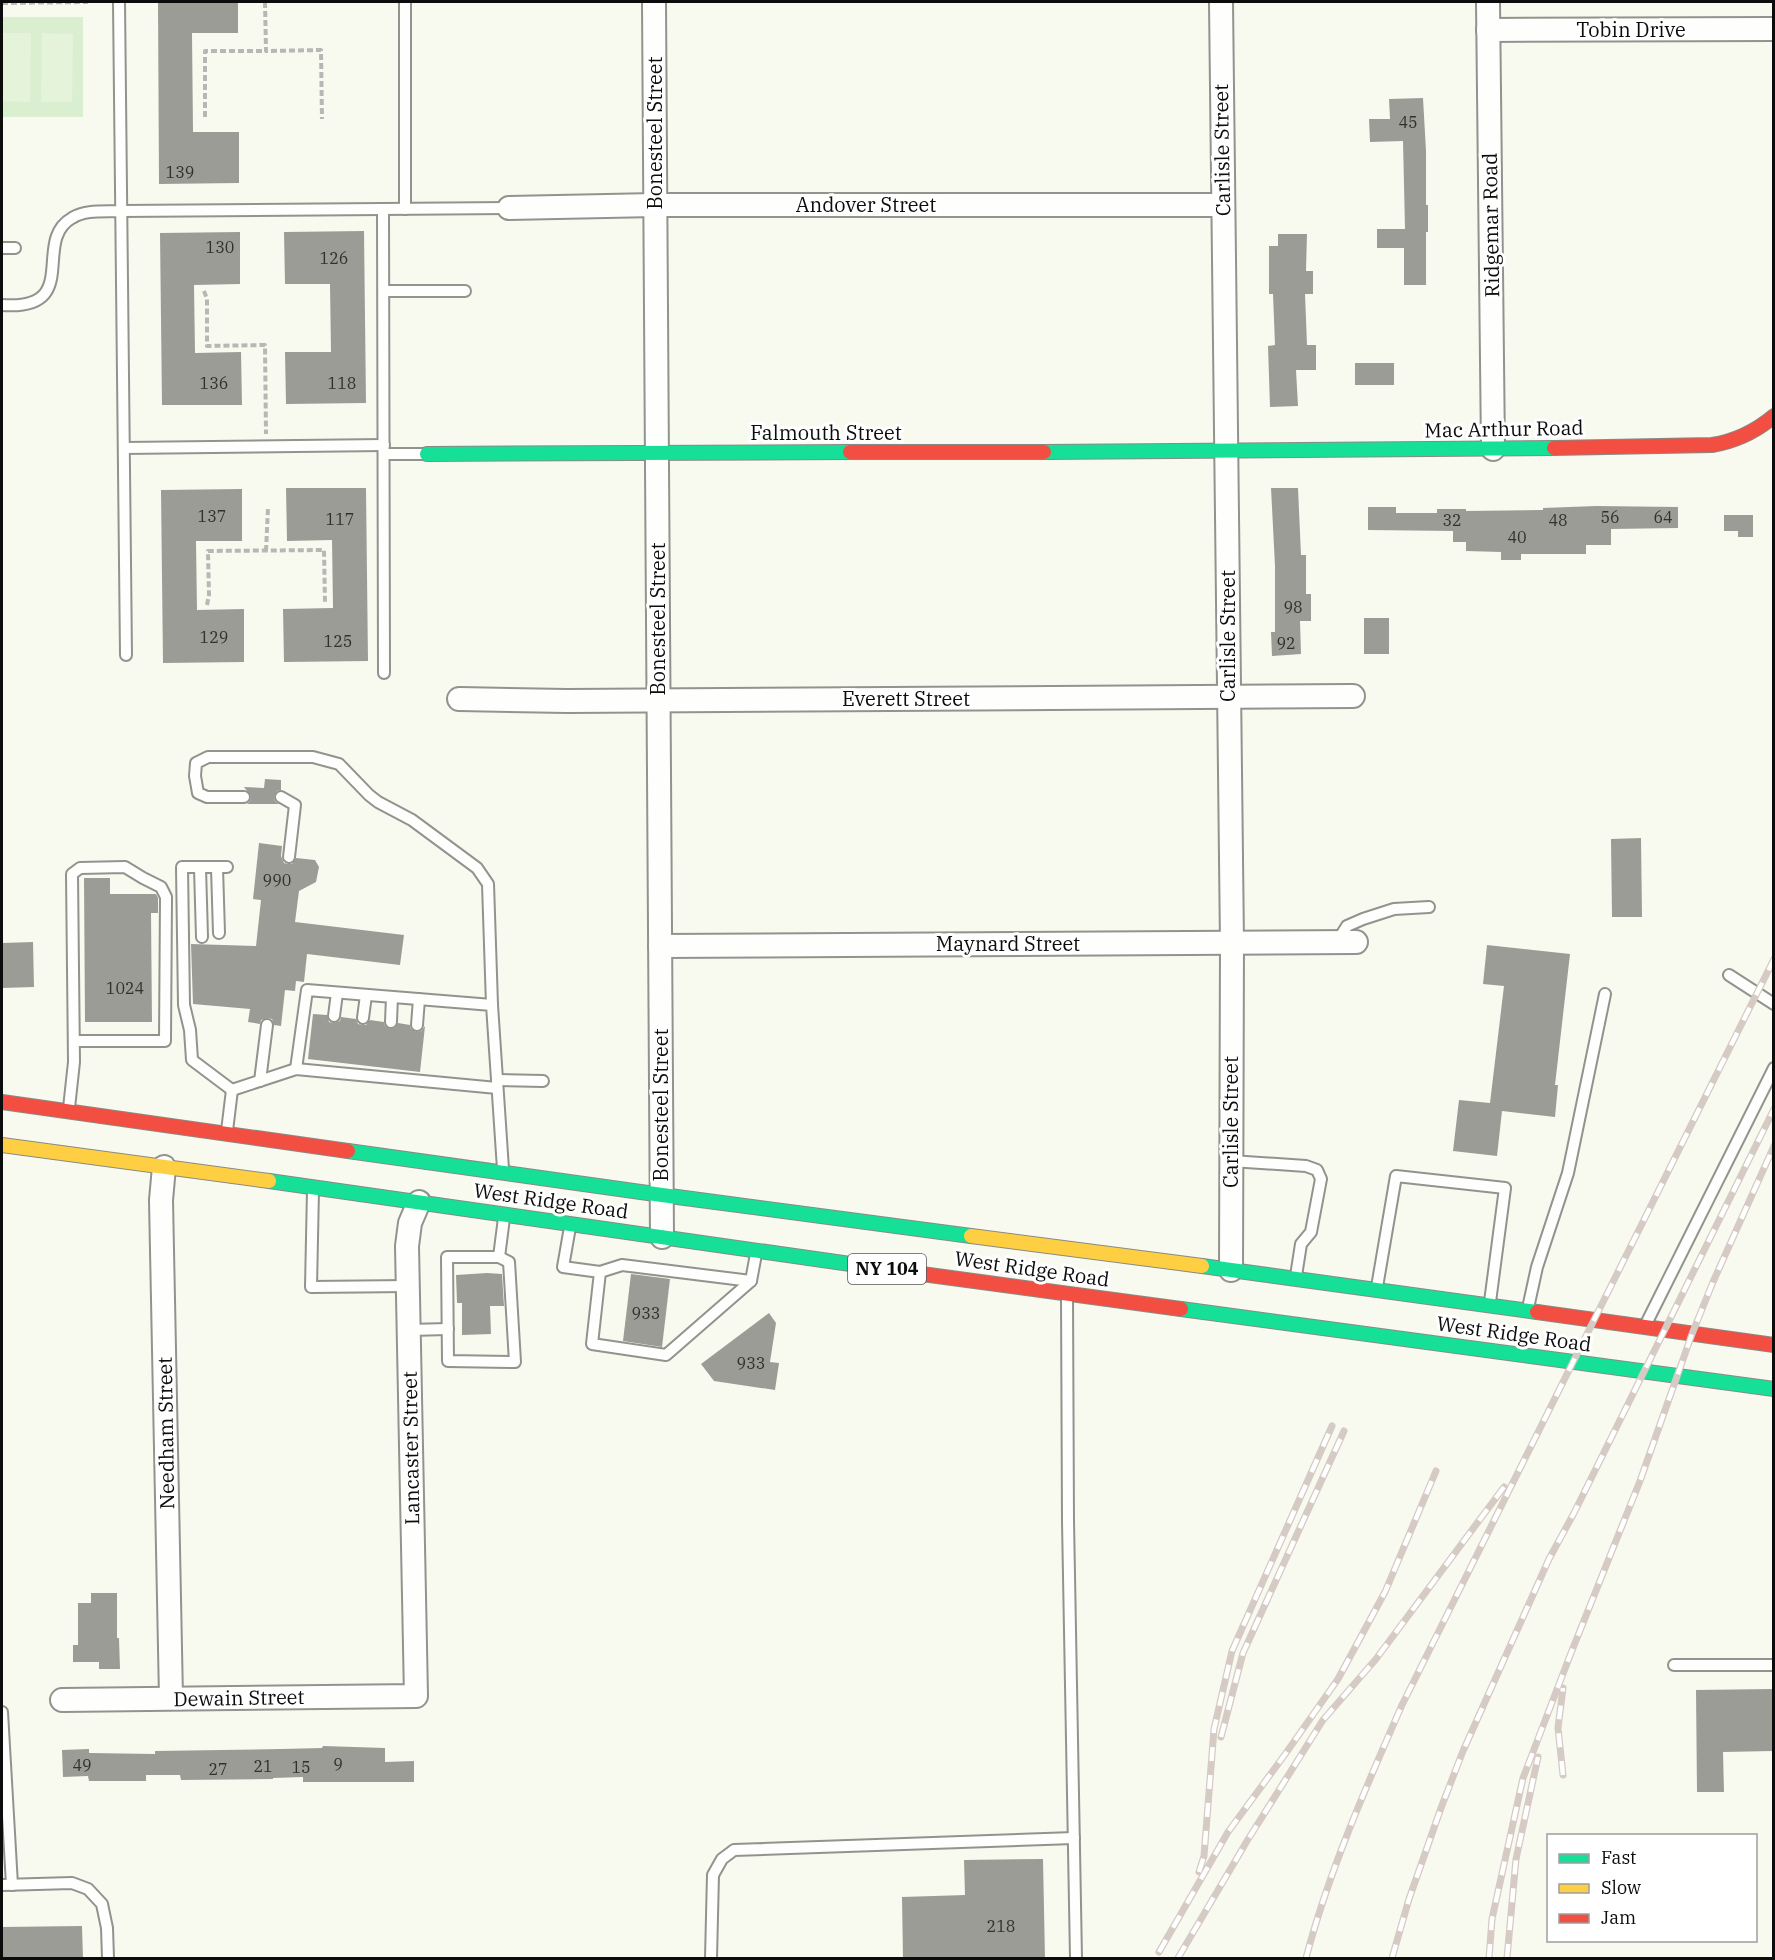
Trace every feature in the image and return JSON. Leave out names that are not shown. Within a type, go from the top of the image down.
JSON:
[{"type":"main road","name":"Mac Arthur Road","points":[[1226,451],[1701,446],[1725,444],[1745,437],[1773,416]]},
{"type":"main road","name":"Falmouth Street","points":[[427,454],[1226,451]]},
{"type":"main road","name":"West Ridge Road","points":[[2,1102],[662,1195],[1773,1345]]},
{"type":"main road","name":"West Ridge Road","points":[[2,1145],[1066,1294],[1773,1389]]},
{"type":"street","name":"Bonesteel Street","points":[[654,2],[662,1237]]},
{"type":"street","name":"Carlisle Street","points":[[1221,2],[1232,943],[1230,1270]]},
{"type":"street","name":"Ridgemar Road","points":[[1488,2],[1493,449]]},
{"type":"street","name":"Tobin Drive","points":[[1488,30],[1773,29]]},
{"type":"street","name":"Andover Street","points":[[509,208],[655,205],[1223,205]]},
{"type":"street","name":"Everett Street","points":[[459,699],[557,701],[1353,696]]},
{"type":"street","name":"Maynard Street","points":[[660,945],[1346,942]]},
{"type":"street","name":"Needham Street","points":[[164,1167],[161,1200],[171,1698]]},
{"type":"street","name":"Lancaster Street","points":[[416,1696],[408,1235],[410,1223],[419,1202]]},
{"type":"street","name":"Dewain Street","points":[[62,1700],[416,1696]]},
{"type":"lane","points":[[119,2],[126,655]]},
{"type":"lane","points":[[405,2],[405,209]]},
{"type":"lane","points":[[2,305],[22,305],[34,302],[43,296],[52,276],[56,239],[65,222],[82,213],[509,208]]},
{"type":"lane","points":[[383,209],[384,673]]},
{"type":"lane","points":[[2,248],[15,248]]},
{"type":"lane","points":[[384,291],[465,291]]},
{"type":"lane","points":[[124,448],[266,447],[384,450],[427,454]]},
{"type":"lane","points":[[244,797],[207,797],[198,793],[195,776],[196,763],[208,757],[302,756],[339,764],[378,802],[412,819],[477,868],[488,884],[492,1005],[503,1172]]},
{"type":"lane","points":[[281,797],[295,805],[289,857]]},
{"type":"lane","points":[[69,1112],[74,1041],[72,874],[80,868],[125,867],[161,887],[166,897],[165,1041],[74,1041]]},
{"type":"lane","points":[[219,933],[222,867],[183,867],[184,1005],[190,1030],[192,1060],[232,1090]]},
{"type":"lane","points":[[200,867],[202,937]]},
{"type":"lane","points":[[1346,942],[1347,926],[1363,919],[1394,909],[1429,907]]},
{"type":"lane","points":[[1729,975],[1773,1004]]},
{"type":"lane","points":[[296,1069],[307,990],[492,1005]]},
{"type":"lane","points":[[334,1016],[337,993]]},
{"type":"lane","points":[[1527,1311],[1537,1267],[1568,1173],[1605,994]]},
{"type":"lane","points":[[363,1018],[366,995]]},
{"type":"lane","points":[[391,1022],[392,997]]},
{"type":"lane","points":[[417,1025],[419,999]]},
{"type":"lane","points":[[260,1081],[267,1025]]},
{"type":"lane","points":[[232,1090],[296,1069],[330,1067],[497,1084],[543,1081]]},
{"type":"lane","points":[[1644,1327],[1773,1068]]},
{"type":"lane","points":[[227,1134],[232,1090]]},
{"type":"lane","points":[[1231,1161],[1306,1166],[1317,1170],[1320,1179],[1311,1232],[1301,1244],[1296,1279]]},
{"type":"lane","points":[[1376,1290],[1396,1176],[1506,1188],[1490,1306]]},
{"type":"lane","points":[[314,1188],[310,1287],[408,1286]]},
{"type":"lane","points":[[499,1257],[505,1215]]},
{"type":"lane","points":[[571,1224],[563,1267],[600,1272],[622,1265],[751,1281]]},
{"type":"lane","points":[[600,1272],[592,1344],[666,1355],[751,1281],[757,1251]]},
{"type":"lane","points":[[447,1257],[499,1257],[509,1262],[515,1362],[448,1361],[447,1257]]},
{"type":"lane","points":[[1066,1294],[1076,1959]]},
{"type":"lane","points":[[409,1330],[448,1329]]},
{"type":"lane","points":[[1674,1665],[1773,1665]]},
{"type":"lane","points":[[2,1712],[7,1885],[72,1883],[88,1889],[102,1904],[107,1928],[108,1959]]},
{"type":"lane","points":[[711,1959],[713,1875],[722,1859],[734,1850],[1074,1838]]},
{"type":"path","points":[[2,3],[88,2]]},
{"type":"path","points":[[265,2],[266,51]]},
{"type":"path","points":[[205,117],[205,51],[321,50],[322,119]]},
{"type":"path","points":[[204,291],[207,299],[207,346],[265,345],[266,447]]},
{"type":"path","points":[[266,551],[268,508]]},
{"type":"path","points":[[207,605],[209,596],[208,551],[324,550],[325,603]]},
{"type":"green space","points":[[2,17],[83,17],[83,117],[2,117]]},
{"type":"green space","points":[[2,33],[31,33],[30,102],[2,101]]},
{"type":"green space","points":[[42,33],[73,34],[72,102],[41,102]]},
{"type":"building","points":[[158,2],[238,2],[238,33],[192,33],[193,132],[239,132],[239,183],[159,184]]},
{"type":"building","points":[[1423,98],[1426,205],[1428,205],[1426,285],[1404,285],[1404,248],[1377,248],[1377,229],[1405,229],[1403,141],[1370,142],[1369,119],[1390,119],[1389,99]]},
{"type":"building","points":[[364,231],[366,403],[286,404],[285,352],[331,352],[330,284],[285,284],[284,232]]},
{"type":"building","points":[[240,232],[240,284],[194,285],[195,353],[241,352],[242,405],[162,405],[160,233]]},
{"type":"building","points":[[1278,234],[1307,234],[1306,271],[1313,271],[1313,294],[1305,294],[1307,345],[1316,345],[1316,370],[1296,370],[1298,406],[1270,407],[1268,346],[1275,345],[1273,294],[1269,294],[1269,246],[1278,246]]},
{"type":"building","points":[[1355,363],[1394,363],[1394,385],[1355,385]]},
{"type":"building","points":[[286,488],[366,488],[368,661],[284,662],[283,609],[333,608],[332,540],[287,541]]},
{"type":"building","points":[[1271,488],[1298,488],[1301,555],[1306,555],[1306,594],[1311,594],[1311,621],[1300,621],[1301,654],[1272,656],[1271,632],[1275,632],[1275,566]]},
{"type":"building","points":[[242,489],[242,541],[196,541],[197,610],[244,609],[244,662],[163,663],[161,490]]},
{"type":"building","points":[[1368,507],[1396,507],[1396,513],[1437,513],[1437,509],[1543,510],[1543,508],[1678,507],[1678,528],[1611,529],[1611,545],[1586,545],[1586,554],[1521,554],[1521,560],[1501,560],[1501,552],[1466,551],[1466,542],[1453,542],[1453,531],[1368,530]]},
{"type":"building","points":[[1724,515],[1753,515],[1753,537],[1738,537],[1738,531],[1724,531]]},
{"type":"building","points":[[1364,618],[1389,618],[1389,654],[1364,654]]},
{"type":"building","points":[[265,779],[281,780],[281,790],[277,791],[274,796],[275,801],[279,804],[247,804],[251,796],[244,787],[264,788]]},
{"type":"building","points":[[1641,838],[1642,917],[1612,917],[1611,839]]},
{"type":"building","points":[[259,843],[282,846],[281,856],[284,863],[292,864],[296,858],[315,860],[319,867],[316,882],[299,891],[295,922],[404,935],[400,965],[307,954],[304,982],[296,981],[295,991],[285,990],[281,1026],[274,1025],[272,1019],[267,1018],[261,1020],[260,1024],[248,1022],[250,1009],[193,1004],[191,944],[256,946],[261,900],[253,899]]},
{"type":"building","points":[[84,878],[110,878],[110,894],[156,894],[158,898],[158,913],[151,913],[152,1022],[85,1022]]},
{"type":"building","points":[[33,942],[34,987],[2,988],[2,943]]},
{"type":"building","points":[[1487,945],[1570,954],[1555,1085],[1558,1085],[1555,1117],[1502,1111],[1497,1156],[1453,1151],[1459,1100],[1490,1103],[1504,986],[1483,984]]},
{"type":"building","points":[[313,1014],[327,1015],[329,1022],[334,1023],[340,1021],[341,1017],[356,1019],[358,1024],[363,1025],[370,1020],[384,1022],[385,1026],[390,1029],[395,1028],[398,1023],[410,1025],[411,1029],[416,1032],[421,1031],[425,1026],[420,1072],[308,1059]]},
{"type":"building","points":[[502,1274],[504,1306],[490,1306],[491,1334],[462,1335],[462,1303],[457,1303],[456,1275]]},
{"type":"building","points":[[631,1274],[670,1279],[662,1347],[623,1341]]},
{"type":"building","points":[[769,1313],[776,1323],[770,1362],[779,1363],[775,1390],[714,1381],[701,1364]]},
{"type":"building","points":[[91,1593],[117,1593],[120,1669],[99,1669],[99,1662],[73,1662],[73,1645],[78,1645],[78,1603],[91,1603]]},
{"type":"building","points":[[1773,1689],[1773,1751],[1723,1752],[1724,1792],[1697,1792],[1696,1690]]},
{"type":"building","points":[[323,1746],[385,1748],[385,1762],[414,1761],[414,1782],[303,1782],[303,1777],[181,1780],[180,1775],[146,1775],[146,1781],[89,1781],[88,1776],[63,1777],[62,1750],[89,1749],[89,1753],[155,1754],[155,1751],[322,1748]]},
{"type":"building","points":[[1043,1859],[1045,1959],[903,1959],[902,1897],[965,1895],[964,1860]]},
{"type":"building","points":[[82,1926],[83,1959],[2,1959],[2,1927]]},
{"type":"railway","points":[[1306,1958],[1337,1861],[1402,1705],[1774,959]]},
{"type":"railway","points":[[1392,1958],[1409,1899],[1463,1751],[1549,1559],[1774,1109]]},
{"type":"railway","points":[[1489,1958],[1492,1919],[1523,1778],[1640,1481],[1692,1334],[1774,1146]]},
{"type":"railway","points":[[1199,1872],[1204,1856],[1214,1729],[1232,1651],[1332,1426]]},
{"type":"railway","points":[[1221,1737],[1243,1653],[1344,1431]]},
{"type":"railway","points":[[1159,1952],[1228,1832],[1338,1679],[1385,1592],[1436,1471]]},
{"type":"railway","points":[[1178,1958],[1247,1841],[1323,1720],[1376,1659],[1504,1487]]},
{"type":"railway","points":[[1563,1688],[1558,1728],[1563,1775]]},
{"type":"railway","points":[[1507,1958],[1516,1859],[1538,1757]]},
{"type":"traffic: fast","points":[[1044,452],[1554,448]]},
{"type":"traffic: fast","points":[[427,454],[850,452]]},
{"type":"traffic: fast","points":[[348,1151],[971,1236]]},
{"type":"traffic: fast","points":[[269,1181],[885,1269]]},
{"type":"traffic: fast","points":[[1202,1266],[1537,1312]]},
{"type":"traffic: fast","points":[[1181,1309],[1774,1389]]},
{"type":"traffic: slow","points":[[2,1145],[269,1181]]},
{"type":"traffic: slow","points":[[971,1236],[1202,1266]]},
{"type":"traffic: jam","points":[[1554,448],[1712,445],[1745,435],[1774,416]]},
{"type":"traffic: jam","points":[[850,452],[1044,452]]},
{"type":"traffic: jam","points":[[2,1102],[348,1151]]},
{"type":"traffic: jam","points":[[885,1269],[1181,1309]]},
{"type":"traffic: jam","points":[[1537,1312],[1774,1345]]}]
